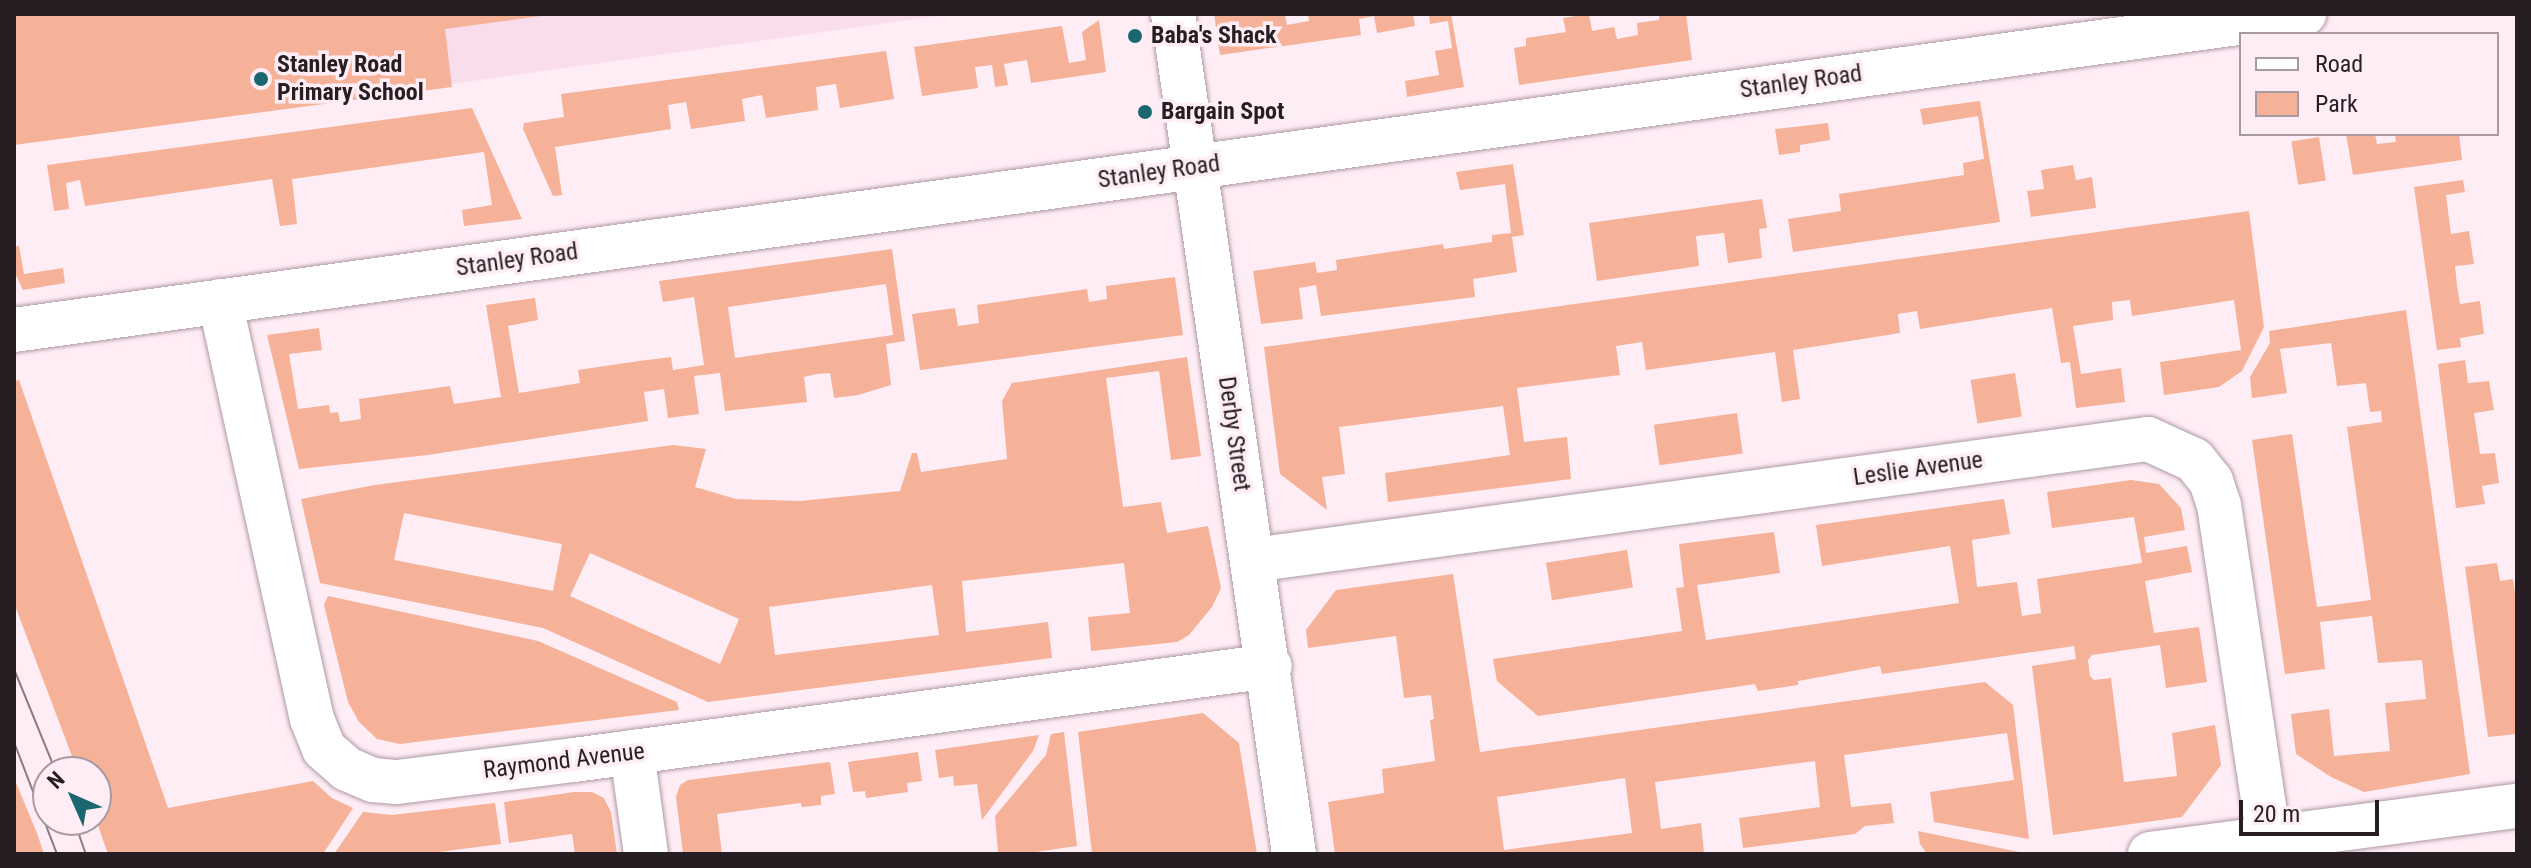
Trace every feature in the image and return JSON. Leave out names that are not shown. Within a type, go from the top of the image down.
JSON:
[{"type":"street","name":"Derby Street","points":[[1173,14],[1270,666],[1294,854]]},
{"type":"street","name":"Stanley Road","points":[[14,330],[2304,14]]},
{"type":"street","name":"Raymond Avenue","points":[[220,301],[312,719],[324,749],[347,769],[373,780],[397,782],[1270,666]]},
{"type":"street","name":"Leslie Avenue","points":[[1253,560],[2148,439],[2194,460],[2211,481],[2219,505],[2269,838]]},
{"type":"street","points":[[632,752],[646,854]]},
{"type":"street","points":[[2150,854],[2517,806]]},
{"type":"shaded area","name":"Stanley Road Primary School","points":[[14,14],[952,14],[14,145]]},
{"type":"green space","name":"Stanley Road Primary School","points":[[14,14],[555,14],[445,29],[452,87],[14,145]]},
{"type":"green space","points":[[1214,14],[1285,14],[1287,25],[1309,21],[1308,14],[1413,14],[1415,26],[1377,33],[1374,16],[1359,19],[1361,35],[1220,55]]},
{"type":"green space","points":[[1429,14],[1451,14],[1464,87],[1407,97],[1405,81],[1439,75],[1435,51],[1452,48],[1448,21],[1430,24]]},
{"type":"green space","points":[[1589,14],[1592,31],[1614,27],[1617,39],[1638,35],[1637,23],[1659,20],[1659,16],[1686,14],[1692,60],[1519,85],[1514,48],[1526,46],[1526,38],[1566,32],[1563,18]]},
{"type":"green space","points":[[1099,20],[1106,72],[1031,83],[1027,60],[1004,64],[1008,85],[995,87],[992,65],[975,67],[978,88],[922,96],[914,47],[1062,26],[1069,63],[1086,60],[1082,32]]},
{"type":"green space","points":[[886,51],[894,99],[840,108],[836,84],[816,87],[818,110],[766,118],[762,95],[742,99],[745,121],[691,129],[686,102],[668,105],[671,129],[555,147],[562,195],[553,196],[523,129],[524,123],[564,117],[561,94]]},
{"type":"green space","points":[[1980,101],[2000,222],[1793,252],[1788,219],[1841,211],[1839,194],[1964,175],[1963,163],[1984,159],[1978,116],[1923,125],[1920,109]]},
{"type":"green space","points":[[472,108],[522,219],[464,226],[462,210],[492,205],[484,152],[292,179],[297,224],[280,226],[272,179],[85,206],[80,180],[66,183],[69,209],[54,211],[47,165]]},
{"type":"green space","points":[[1828,123],[1830,140],[1800,145],[1800,152],[1779,155],[1775,129]]},
{"type":"green space","points":[[2346,136],[2375,136],[2377,144],[2396,142],[2395,136],[2459,136],[2462,160],[2353,175]]},
{"type":"green space","points":[[2319,137],[2326,180],[2298,185],[2291,141]]},
{"type":"green space","points":[[1513,164],[1524,235],[1512,237],[1517,272],[1473,279],[1475,297],[1321,316],[1316,285],[1299,288],[1303,319],[1261,324],[1253,271],[1315,262],[1317,273],[1337,270],[1336,260],[1443,244],[1444,249],[1492,242],[1492,235],[1511,233],[1505,184],[1460,190],[1456,172]]},
{"type":"green space","points":[[2073,165],[2076,180],[2092,177],[2096,208],[2031,217],[2027,191],[2044,189],[2041,170]]},
{"type":"green space","points":[[2463,180],[2465,192],[2446,195],[2451,234],[2469,231],[2474,264],[2455,266],[2457,285],[2460,304],[2480,301],[2484,334],[2460,338],[2461,347],[2437,350],[2414,187]]},
{"type":"green space","points":[[1762,199],[1767,228],[1759,229],[1762,258],[1728,263],[1724,233],[1696,236],[1699,266],[1597,281],[1589,223]]},
{"type":"green space","points":[[2249,211],[2264,327],[2242,371],[2219,387],[2164,395],[2160,362],[2241,350],[2234,300],[2132,316],[2130,300],[2112,302],[2113,320],[2073,326],[2081,374],[2121,368],[2125,402],[2076,408],[2070,362],[2061,363],[2052,308],[1920,329],[1917,311],[1898,314],[1900,333],[1793,350],[1800,399],[1782,402],[1775,352],[1646,370],[1642,342],[1616,346],[1620,375],[1517,388],[1524,442],[1567,437],[1571,479],[1388,502],[1385,473],[1510,455],[1503,406],[1339,427],[1345,474],[1322,477],[1327,510],[1280,474],[1264,347]]},
{"type":"green space","points":[[19,246],[24,274],[63,268],[65,283],[23,290],[14,271],[14,247]]},
{"type":"green space","points":[[892,249],[905,341],[886,344],[891,385],[858,395],[834,398],[830,373],[817,374],[804,377],[807,402],[725,411],[720,373],[694,376],[699,414],[668,418],[664,389],[644,392],[648,421],[428,455],[299,469],[267,335],[319,328],[322,350],[289,354],[298,409],[329,405],[330,413],[338,412],[340,422],[361,419],[359,399],[450,386],[454,404],[501,397],[486,305],[535,298],[538,320],[508,326],[519,393],[580,383],[578,370],[671,357],[673,370],[704,365],[694,297],[663,302],[659,281]],"holes":[[[886,284],[893,335],[735,358],[728,307]]]},
{"type":"green space","points":[[1175,277],[1183,335],[920,370],[912,314],[955,308],[958,326],[979,323],[977,305],[1087,289],[1089,302],[1107,299],[1106,286]]},
{"type":"green space","points":[[2406,310],[2470,774],[2364,792],[2331,777],[2296,754],[2291,714],[2329,709],[2334,756],[2390,751],[2385,703],[2426,699],[2422,660],[2378,663],[2372,616],[2320,622],[2325,669],[2285,674],[2252,440],[2292,434],[2317,607],[2371,600],[2347,427],[2382,422],[2381,411],[2370,412],[2366,383],[2337,386],[2331,343],[2280,349],[2287,393],[2252,398],[2250,377],[2270,343],[2269,331]]},
{"type":"green space","points":[[1187,357],[1201,456],[1171,460],[1159,371],[1106,378],[1123,507],[1161,502],[1167,533],[1208,526],[1221,588],[1212,607],[1189,635],[1177,642],[1091,651],[1088,617],[1130,613],[1124,563],[962,581],[966,632],[1048,622],[1052,658],[708,702],[543,628],[320,583],[301,499],[375,485],[673,445],[706,449],[695,487],[736,499],[800,501],[900,491],[912,453],[917,453],[921,472],[1007,459],[1002,401],[1012,383]],"holes":[[[404,513],[562,544],[553,591],[394,560]],[[590,553],[739,619],[720,664],[570,596]],[[932,585],[939,635],[775,655],[769,607]]]},
{"type":"green space","points":[[2465,360],[2468,383],[2489,381],[2494,410],[2474,413],[2480,454],[2495,453],[2499,483],[2482,486],[2485,504],[2456,508],[2438,364]]},
{"type":"green space","points":[[2015,373],[2022,416],[1977,423],[1971,380]]},
{"type":"green space","points":[[19,380],[168,808],[313,781],[332,798],[353,808],[323,854],[108,854],[102,836],[112,836],[112,756],[72,756],[14,603],[14,381]]},
{"type":"green space","points":[[1737,413],[1743,454],[1660,465],[1654,425]]},
{"type":"green space","points":[[2131,480],[2159,484],[2181,508],[2185,530],[2144,537],[2146,553],[2187,546],[2192,572],[2145,581],[2154,633],[2199,627],[2207,682],[2166,688],[2160,645],[2092,655],[2088,660],[2090,676],[2094,680],[2111,678],[2124,782],[2177,776],[2172,733],[2215,725],[2221,765],[2182,817],[2053,835],[2032,666],[2076,659],[2074,646],[1882,674],[1880,666],[1758,691],[1755,684],[1538,716],[1497,681],[1493,659],[1682,631],[1676,588],[1684,587],[1679,544],[1774,532],[1780,573],[1697,585],[1706,640],[1959,603],[1950,546],[1822,566],[1816,525],[2004,499],[2010,534],[1972,540],[1977,587],[2017,582],[2022,616],[2041,613],[2037,579],[2142,563],[2134,517],[2052,528],[2047,492]]},
{"type":"green space","points":[[1627,550],[1633,588],[1552,600],[1546,563]]},
{"type":"green space","points":[[2497,563],[2500,581],[2513,579],[2517,606],[2517,734],[2488,737],[2465,567]]},
{"type":"green space","points":[[1453,574],[1480,752],[1985,682],[2013,705],[2029,839],[1934,822],[1930,792],[2014,780],[2007,733],[1844,755],[1851,807],[1891,803],[1894,823],[1865,826],[1855,834],[1743,848],[1739,818],[1820,807],[1815,761],[1655,782],[1661,829],[1701,823],[1704,853],[1335,854],[1328,802],[1384,793],[1382,769],[1435,761],[1430,720],[1434,719],[1431,695],[1404,698],[1396,636],[1308,648],[1306,630],[1336,590]],"holes":[[[1625,778],[1632,833],[1504,850],[1497,797]]]},
{"type":"green space","points":[[328,596],[538,641],[677,702],[679,710],[400,744],[377,739],[359,722],[348,702],[324,605]]},
{"type":"green space","points":[[1203,713],[1239,743],[1257,854],[1092,854],[1078,732]]},
{"type":"green space","points":[[1064,732],[1077,846],[1022,854],[998,853],[995,816],[1046,755],[1051,734]]},
{"type":"green space","points":[[1039,735],[1033,751],[982,820],[977,784],[954,786],[953,776],[939,778],[935,750]]},
{"type":"green space","points":[[918,752],[922,781],[907,783],[908,792],[866,798],[865,791],[853,792],[848,762]]},
{"type":"green space","points":[[830,762],[835,794],[821,796],[821,805],[802,807],[801,803],[717,814],[722,854],[683,854],[676,797],[680,785],[688,780]]},
{"type":"green space","points":[[14,778],[32,821],[32,836],[38,836],[44,854],[14,854]]},
{"type":"green space","points":[[592,792],[604,798],[611,812],[617,854],[575,854],[572,834],[509,843],[504,802]]},
{"type":"green space","points":[[495,803],[501,844],[423,854],[334,854],[363,812],[392,815]]},
{"type":"green space","points":[[1918,831],[2024,853],[1927,854],[1920,844]]},
{"type":"tram line","points":[[14,669],[49,756]]},
{"type":"tram line","points":[[14,742],[57,854]]},
{"type":"tram line","points":[[80,836],[86,854]]},
{"type":"place","name":"Baba's Shack","points":[[1135,36]]},
{"type":"place","name":"Stanley Road Primary School","points":[[261,79]]},
{"type":"place","name":"Bargain Spot","points":[[1145,112]]}]
